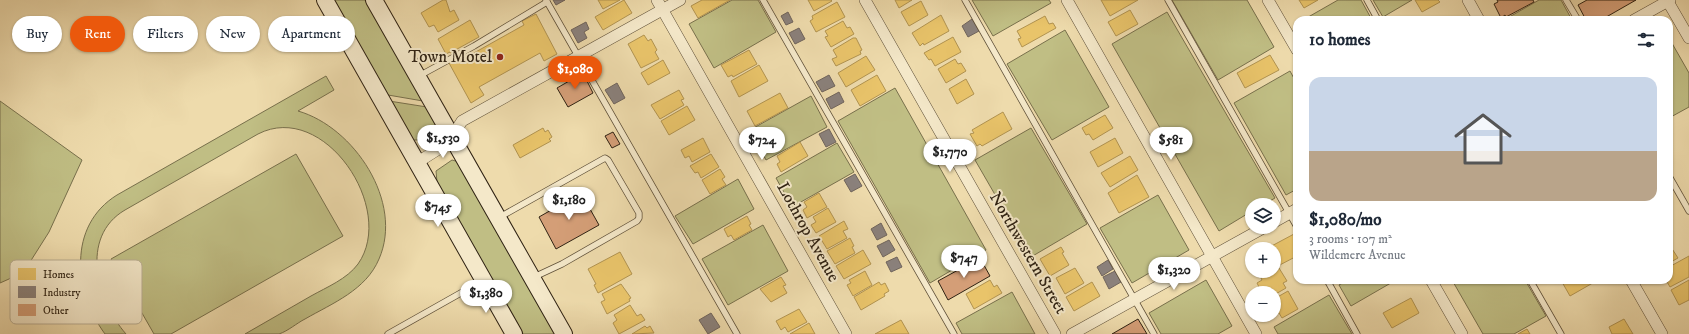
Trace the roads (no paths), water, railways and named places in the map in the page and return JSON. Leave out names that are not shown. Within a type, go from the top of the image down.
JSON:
[{"type":"main road","points":[[326,0],[514,334]]},
{"type":"main road","points":[[374,0],[564,334]]},
{"type":"street","points":[[418,162],[448,142],[462,121],[578,57],[660,5],[680,0]]},
{"type":"street","name":"Northwestern Street","points":[[865,0],[1055,334]]},
{"type":"street","points":[[1067,0],[1256,334]]},
{"type":"street","points":[[1268,0],[1293,43]]},
{"type":"street","points":[[1468,0],[1477,16]]},
{"type":"street","points":[[1641,16],[1668,0],[1689,38]]},
{"type":"street","name":"Lothrop Avenue","points":[[660,5],[846,334]]},
{"type":"street","points":[[1281,218],[1293,211]]},
{"type":"street","points":[[1072,334],[1252,234]]},
{"type":"street","points":[[1433,284],[1462,334]]},
{"type":"street","points":[[1633,284],[1662,334]]},
{"type":"lane","points":[[763,0],[954,334]]},
{"type":"lane","points":[[965,0],[1154,334]]},
{"type":"lane","points":[[1168,0],[1293,211]]},
{"type":"lane","points":[[1367,0],[1376,16]]},
{"type":"lane","points":[[1566,0],[1576,16]]},
{"type":"lane","points":[[417,77],[474,46],[546,1],[737,334]]},
{"type":"lane","points":[[498,218],[605,158],[608,160],[639,213],[639,218],[637,221],[562,264],[532,278]]},
{"type":"lane","points":[[1673,183],[1689,211]]},
{"type":"lane","points":[[388,334],[483,280]]},
{"type":"lane","points":[[1329,284],[1357,334]]},
{"type":"lane","points":[[1532,284],[1561,334]]},
{"type":"place","name":"Town Motel","points":[[500,57]]}]
